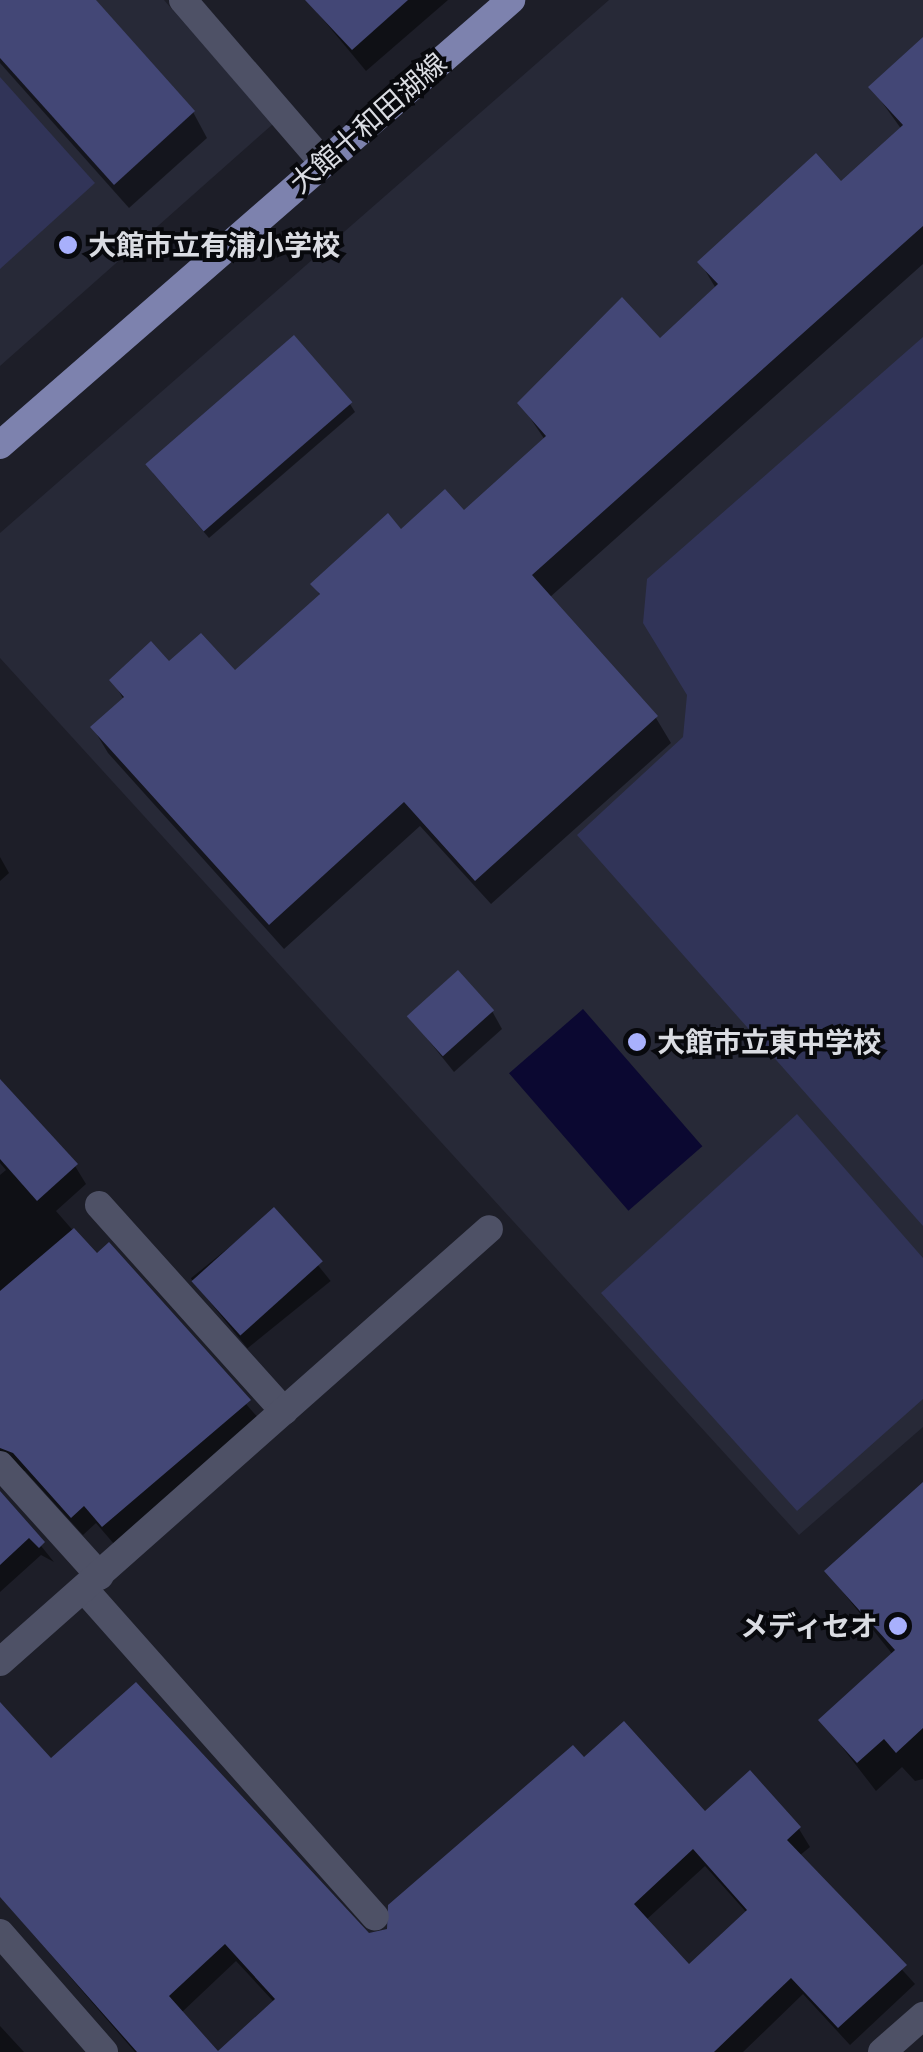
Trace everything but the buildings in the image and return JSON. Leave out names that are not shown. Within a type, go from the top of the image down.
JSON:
[{"type":"main road","name":"大館十和田湖線","points":[[0,445],[510,0]]},
{"type":"street","points":[[183,0],[323,162]]},
{"type":"street","points":[[99,1204],[284,1411]]},
{"type":"street","points":[[0,1662],[489,1229]]},
{"type":"street","points":[[0,1465],[91,1583],[376,1917]]},
{"type":"street","points":[[0,1933],[104,2052]]},
{"type":"street","points":[[882,2052],[923,2016]]},
{"type":"shaded area","name":"大館市立有浦小学校","points":[[0,0],[164,0],[273,124],[0,366]]},
{"type":"shaded area","name":"大館市立東中学校","points":[[609,0],[923,0],[923,1427],[799,1535],[0,658],[0,533]]},
{"type":"shaded area","points":[[0,77],[95,183],[0,269]]},
{"type":"shaded area","points":[[923,337],[923,1226],[577,835],[683,737],[687,695],[643,623],[647,579]]},
{"type":"shaded area","points":[[583,1009],[702,1146],[628,1211],[509,1073]]},
{"type":"shaded area","points":[[797,1114],[923,1258],[923,1399],[797,1511],[601,1293]]},
{"type":"place","name":"大館市立有浦小学校","points":[[68,245]]},
{"type":"place","name":"大館市立東中学校","points":[[637,1042]]},
{"type":"place","name":"メディセオ","points":[[898,1626]]}]
